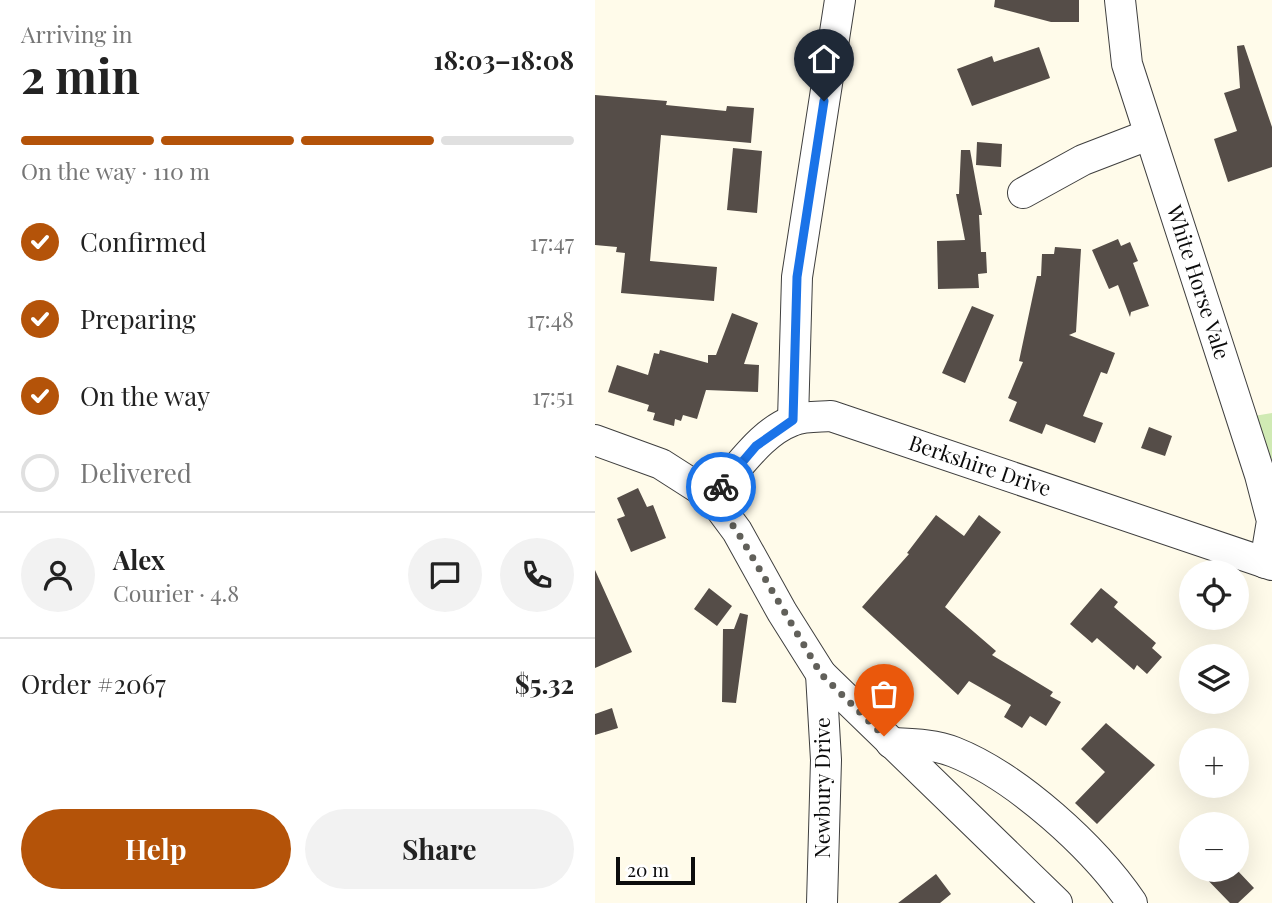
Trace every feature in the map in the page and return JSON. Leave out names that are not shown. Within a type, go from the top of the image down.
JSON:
[{"type":"street","points":[[793,420],[797,277],[840,0]]},
{"type":"street","name":"White Horse Vale","points":[[1121,0],[1127,64],[1260,475],[1272,521],[1268,564]]},
{"type":"street","points":[[1023,193],[1083,160],[1148,135]]},
{"type":"street","name":"Berkshire Drive","points":[[711,496],[756,446],[793,420],[831,416],[1268,564]]},
{"type":"street","points":[[595,440],[661,464],[711,496],[737,531],[821,674],[1058,903]]},
{"type":"street","name":"Newbury Drive","points":[[821,674],[826,760],[822,903]]},
{"type":"street","points":[[891,743],[915,744],[954,752],[987,769],[1043,809],[1087,848],[1132,903]]},
{"type":"green space","points":[[1272,413],[1272,514],[1242,418]]},
{"type":"building","points":[[995,0],[1079,0],[1079,22],[1051,22],[994,7]]},
{"type":"building","points":[[1244,45],[1272,127],[1272,167],[1228,182],[1214,139],[1237,131],[1224,93],[1240,88],[1237,46]]},
{"type":"building","points":[[1039,47],[1050,78],[972,106],[957,69],[992,56],[994,62]]},
{"type":"building","points":[[595,95],[667,101],[666,105],[726,111],[727,106],[754,108],[751,143],[661,135],[650,261],[717,267],[714,301],[621,293],[625,253],[616,252],[617,247],[595,245]]},
{"type":"building","points":[[977,142],[1002,144],[1001,167],[976,165]]},
{"type":"building","points":[[733,148],[762,151],[757,213],[727,210]]},
{"type":"building","points":[[961,150],[970,150],[982,215],[979,215],[981,252],[986,252],[987,273],[978,274],[979,288],[938,289],[937,241],[965,240],[956,194],[959,194]]},
{"type":"building","points":[[1118,239],[1121,246],[1130,242],[1138,261],[1133,263],[1149,306],[1131,312],[1130,317],[1118,285],[1109,289],[1092,250]]},
{"type":"building","points":[[1055,247],[1081,249],[1076,332],[1069,335],[1115,353],[1107,374],[1101,372],[1083,416],[1103,423],[1095,443],[1046,424],[1042,434],[1009,421],[1017,402],[1008,398],[1023,362],[1019,361],[1037,276],[1041,276],[1042,254],[1054,254]]},
{"type":"building","points":[[972,306],[994,315],[965,383],[942,373]]},
{"type":"building","points":[[732,313],[758,323],[744,364],[759,365],[758,392],[706,390],[697,419],[683,415],[681,421],[675,419],[674,426],[653,420],[655,413],[647,411],[649,405],[608,392],[617,365],[648,375],[654,353],[659,354],[660,350],[708,363],[708,355],[716,355]]},
{"type":"building","points":[[1149,427],[1172,436],[1165,456],[1141,448]]},
{"type":"building","points":[[638,488],[647,507],[653,505],[666,538],[631,552],[617,519],[625,516],[617,498]]},
{"type":"building","points":[[936,515],[964,536],[979,515],[1001,532],[945,607],[996,651],[992,655],[1053,692],[1050,696],[1061,702],[1046,726],[1030,716],[1022,728],[1004,717],[1011,705],[969,681],[958,695],[862,607],[909,554],[907,553]]},
{"type":"building","points":[[595,570],[632,652],[595,668]]},
{"type":"building","points":[[709,588],[732,606],[717,626],[694,609]]},
{"type":"building","points":[[1101,588],[1118,602],[1114,607],[1156,643],[1152,648],[1162,657],[1147,674],[1137,665],[1134,670],[1097,638],[1092,643],[1070,624]]},
{"type":"building","points":[[740,613],[748,615],[736,703],[722,702],[723,629],[734,629]]},
{"type":"building","points":[[612,708],[618,728],[595,735],[595,714]]},
{"type":"building","points":[[1106,723],[1155,765],[1097,824],[1075,803],[1105,772],[1081,749]]},
{"type":"building","points":[[936,874],[951,894],[940,903],[898,903]]},
{"type":"building","points":[[1210,882],[1248,882],[1254,888],[1238,903],[1230,903]]},
{"type":"way so far","points":[[721,487],[711,496],[737,531],[782,612],[821,674],[884,736]]},
{"type":"route","points":[[721,487],[756,446],[793,420],[797,277],[824,101]]}]
